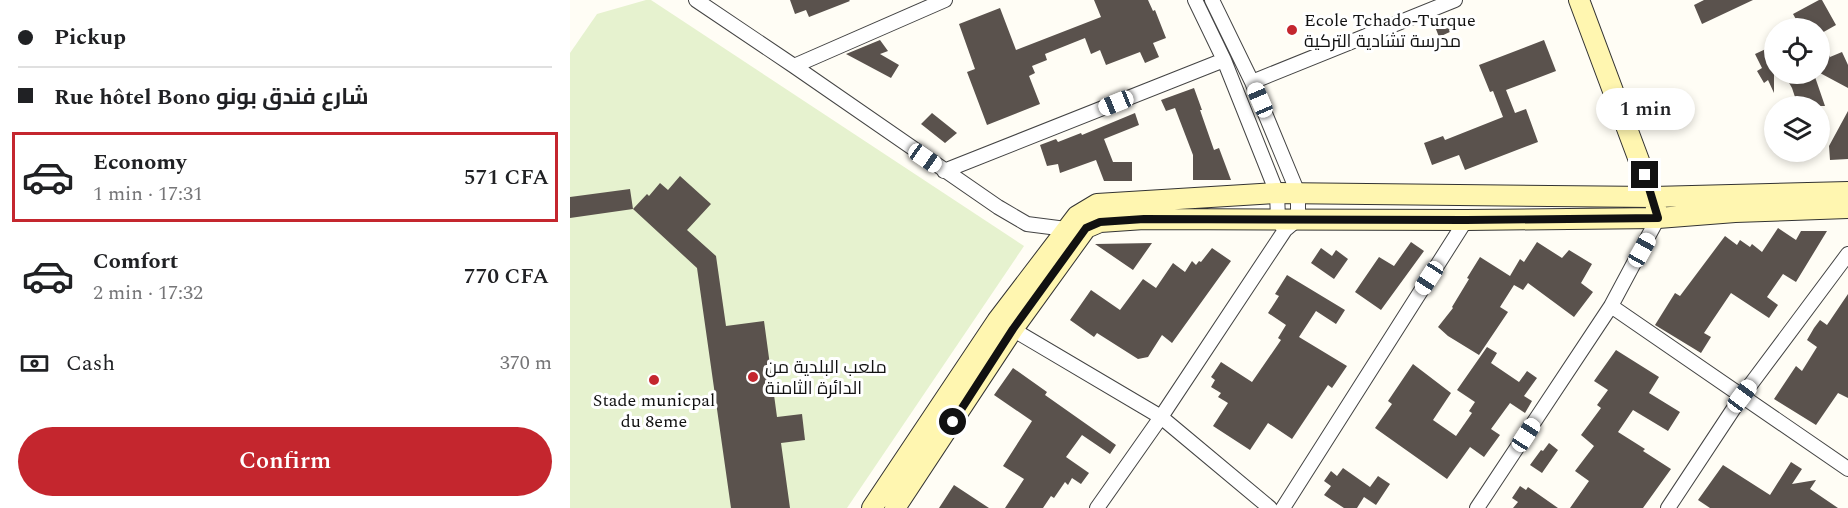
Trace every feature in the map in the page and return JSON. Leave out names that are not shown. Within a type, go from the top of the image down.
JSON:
[{"type":"street","points":[[696,0],[998,207],[1028,224],[1066,229]]},
{"type":"street","points":[[794,66],[945,0]]},
{"type":"street","points":[[1195,0],[1224,60],[1287,223]]},
{"type":"street","points":[[1097,508],[1161,417],[1287,223],[1298,193],[1252,82],[1212,0]]},
{"type":"street","points":[[1252,82],[1455,0]]},
{"type":"street","points":[[1477,508],[1611,306],[1658,218],[1653,196],[1579,0]]},
{"type":"street","points":[[944,171],[1224,60]]},
{"type":"street","points":[[895,508],[1005,325],[1066,229],[1077,216],[1097,204],[1277,193],[1653,196],[1848,192]]},
{"type":"street","points":[[873,508],[1005,325],[1086,228],[1100,222],[1144,219],[1287,223],[1658,218],[1735,212],[1848,208]]},
{"type":"street","points":[[1282,508],[1466,220]]},
{"type":"street","points":[[1668,508],[1742,396],[1848,254]]},
{"type":"street","points":[[1611,306],[1848,469]]},
{"type":"street","points":[[1005,325],[1161,417],[1270,508]]},
{"type":"green space","name":"ملعب البلدية من الدائرة الثامنة","points":[[651,0],[1024,246],[847,508],[570,508],[570,53],[597,14]]},
{"type":"building","points":[[790,0],[850,1],[809,17],[806,10],[795,14]]},
{"type":"building","points":[[1094,0],[1148,0],[1153,11],[1155,10],[1166,38],[1153,43],[1159,57],[1145,63],[1140,52],[1106,65],[1100,50],[1091,54],[1085,38],[1045,54],[1047,60],[1032,66],[1035,73],[1029,76],[1040,104],[987,125],[967,72],[975,69],[959,24],[1000,8],[1016,50],[1101,17]]},
{"type":"building","points":[[1704,0],[1753,0],[1702,24],[1694,5]]},
{"type":"building","points":[[1822,0],[1836,25],[1830,28],[1830,18],[1795,18],[1793,14]]},
{"type":"building","points":[[1447,19],[1452,31],[1439,37],[1434,24]]},
{"type":"building","points":[[880,40],[888,51],[880,54],[899,65],[891,78],[846,54]]},
{"type":"building","points":[[1544,40],[1556,71],[1506,90],[1515,113],[1526,109],[1538,142],[1465,170],[1459,155],[1432,165],[1424,143],[1443,136],[1445,140],[1503,117],[1493,91],[1490,92],[1479,65]]},
{"type":"building","points":[[1764,50],[1764,83],[1757,71],[1762,68],[1755,54]]},
{"type":"building","points":[[1842,52],[1848,65],[1848,88],[1830,78],[1830,57]]},
{"type":"building","points":[[1790,84],[1817,84],[1822,96],[1795,96]]},
{"type":"building","points":[[1194,88],[1214,150],[1219,148],[1231,180],[1193,180],[1193,155],[1175,108],[1166,111],[1161,100]]},
{"type":"building","points":[[1848,111],[1848,159],[1830,160],[1830,144]]},
{"type":"building","points":[[932,113],[957,133],[945,143],[921,124]]},
{"type":"building","points":[[1135,113],[1139,125],[1104,139],[1113,162],[1132,162],[1132,181],[1104,181],[1096,160],[1060,173],[1058,164],[1047,166],[1040,145],[1056,139],[1058,142],[1081,133],[1082,135]]},
{"type":"building","points":[[680,176],[711,204],[687,230],[716,256],[726,326],[764,321],[777,417],[802,414],[805,440],[781,443],[790,508],[731,508],[697,268],[633,209],[660,183],[668,190]]},
{"type":"building","points":[[630,189],[633,209],[570,218],[570,197]]},
{"type":"building","points":[[1778,228],[1796,240],[1801,231],[1827,231],[1796,282],[1783,274],[1767,297],[1778,305],[1769,318],[1731,293],[1704,333],[1711,337],[1701,353],[1655,325],[1675,293],[1680,296],[1725,236],[1737,245],[1740,240],[1750,247],[1752,244],[1762,252]]},
{"type":"building","points":[[1411,242],[1424,251],[1381,310],[1355,292],[1379,257],[1394,266]]},
{"type":"building","points":[[1537,242],[1562,258],[1569,250],[1592,264],[1581,283],[1593,292],[1574,317],[1528,283],[1523,290],[1514,285],[1500,307],[1508,312],[1479,355],[1438,327],[1453,308],[1480,257],[1510,276],[1520,259],[1524,262]]},
{"type":"building","points":[[1152,243],[1133,270],[1095,244]]},
{"type":"building","points":[[1212,248],[1231,261],[1172,343],[1162,335],[1148,357],[1138,359],[1097,333],[1094,337],[1070,320],[1091,290],[1120,310],[1143,279],[1156,288],[1173,263],[1185,272],[1192,261],[1196,265],[1199,261],[1201,262]]},
{"type":"building","points":[[1321,248],[1332,256],[1336,250],[1348,259],[1334,279],[1311,263]]},
{"type":"building","points":[[1287,275],[1345,310],[1336,324],[1316,311],[1299,337],[1347,366],[1332,388],[1328,385],[1292,439],[1268,423],[1250,450],[1213,426],[1228,403],[1218,397],[1221,393],[1211,387],[1215,380],[1211,377],[1221,362],[1252,382],[1281,340],[1278,338],[1286,325],[1268,313],[1279,296],[1275,294]]},
{"type":"building","points":[[1848,294],[1848,398],[1838,393],[1816,425],[1774,399],[1796,366],[1802,371],[1817,347],[1807,340],[1814,328],[1820,320],[1827,325]]},
{"type":"building","points":[[1487,347],[1497,353],[1491,363],[1519,382],[1527,371],[1537,378],[1524,396],[1532,401],[1525,413],[1510,403],[1491,429],[1500,435],[1484,457],[1470,447],[1447,479],[1375,428],[1392,404],[1388,401],[1413,364],[1451,393],[1433,420],[1456,436],[1472,413],[1469,411],[1475,402],[1457,390]]},
{"type":"building","points":[[1616,350],[1659,377],[1649,393],[1680,412],[1668,431],[1633,410],[1618,432],[1671,469],[1643,508],[1570,508],[1589,481],[1575,471],[1594,446],[1581,435],[1601,408],[1597,405],[1608,390],[1594,381]]},
{"type":"building","points":[[1013,368],[1047,392],[1045,395],[1116,445],[1110,454],[1082,435],[1066,457],[1089,473],[1081,484],[1072,478],[1068,485],[1065,482],[1054,498],[1051,496],[1043,508],[1005,508],[1024,479],[1003,466],[1032,421],[994,395]]},
{"type":"building","points":[[1549,443],[1558,450],[1542,473],[1530,465]]},
{"type":"building","points":[[1791,462],[1802,469],[1792,484],[1816,480],[1810,489],[1838,508],[1710,508],[1698,500],[1723,465],[1770,495]]},
{"type":"building","points":[[1343,468],[1370,487],[1378,476],[1390,484],[1376,505],[1364,497],[1357,508],[1344,508],[1324,495],[1331,486],[1324,481],[1331,471],[1337,476]]},
{"type":"building","points":[[954,485],[989,508],[939,508]]},
{"type":"building","points":[[1520,486],[1526,490],[1528,487],[1558,508],[1513,508],[1518,502],[1512,498]]},
{"type":"place","name":"Ecole Tchado-Turque مدرسة تشادية التركية","points":[[1292,30]]},
{"type":"place","name":"ملعب البلدية من الدائرة الثامنة","points":[[753,377]]},
{"type":"place","name":"Stade municpal du 8eme","points":[[654,380]]},
{"type":"route","points":[[953,422],[1013,329],[1072,246],[1086,228],[1100,222],[1144,219],[1658,218],[1645,175]]}]
